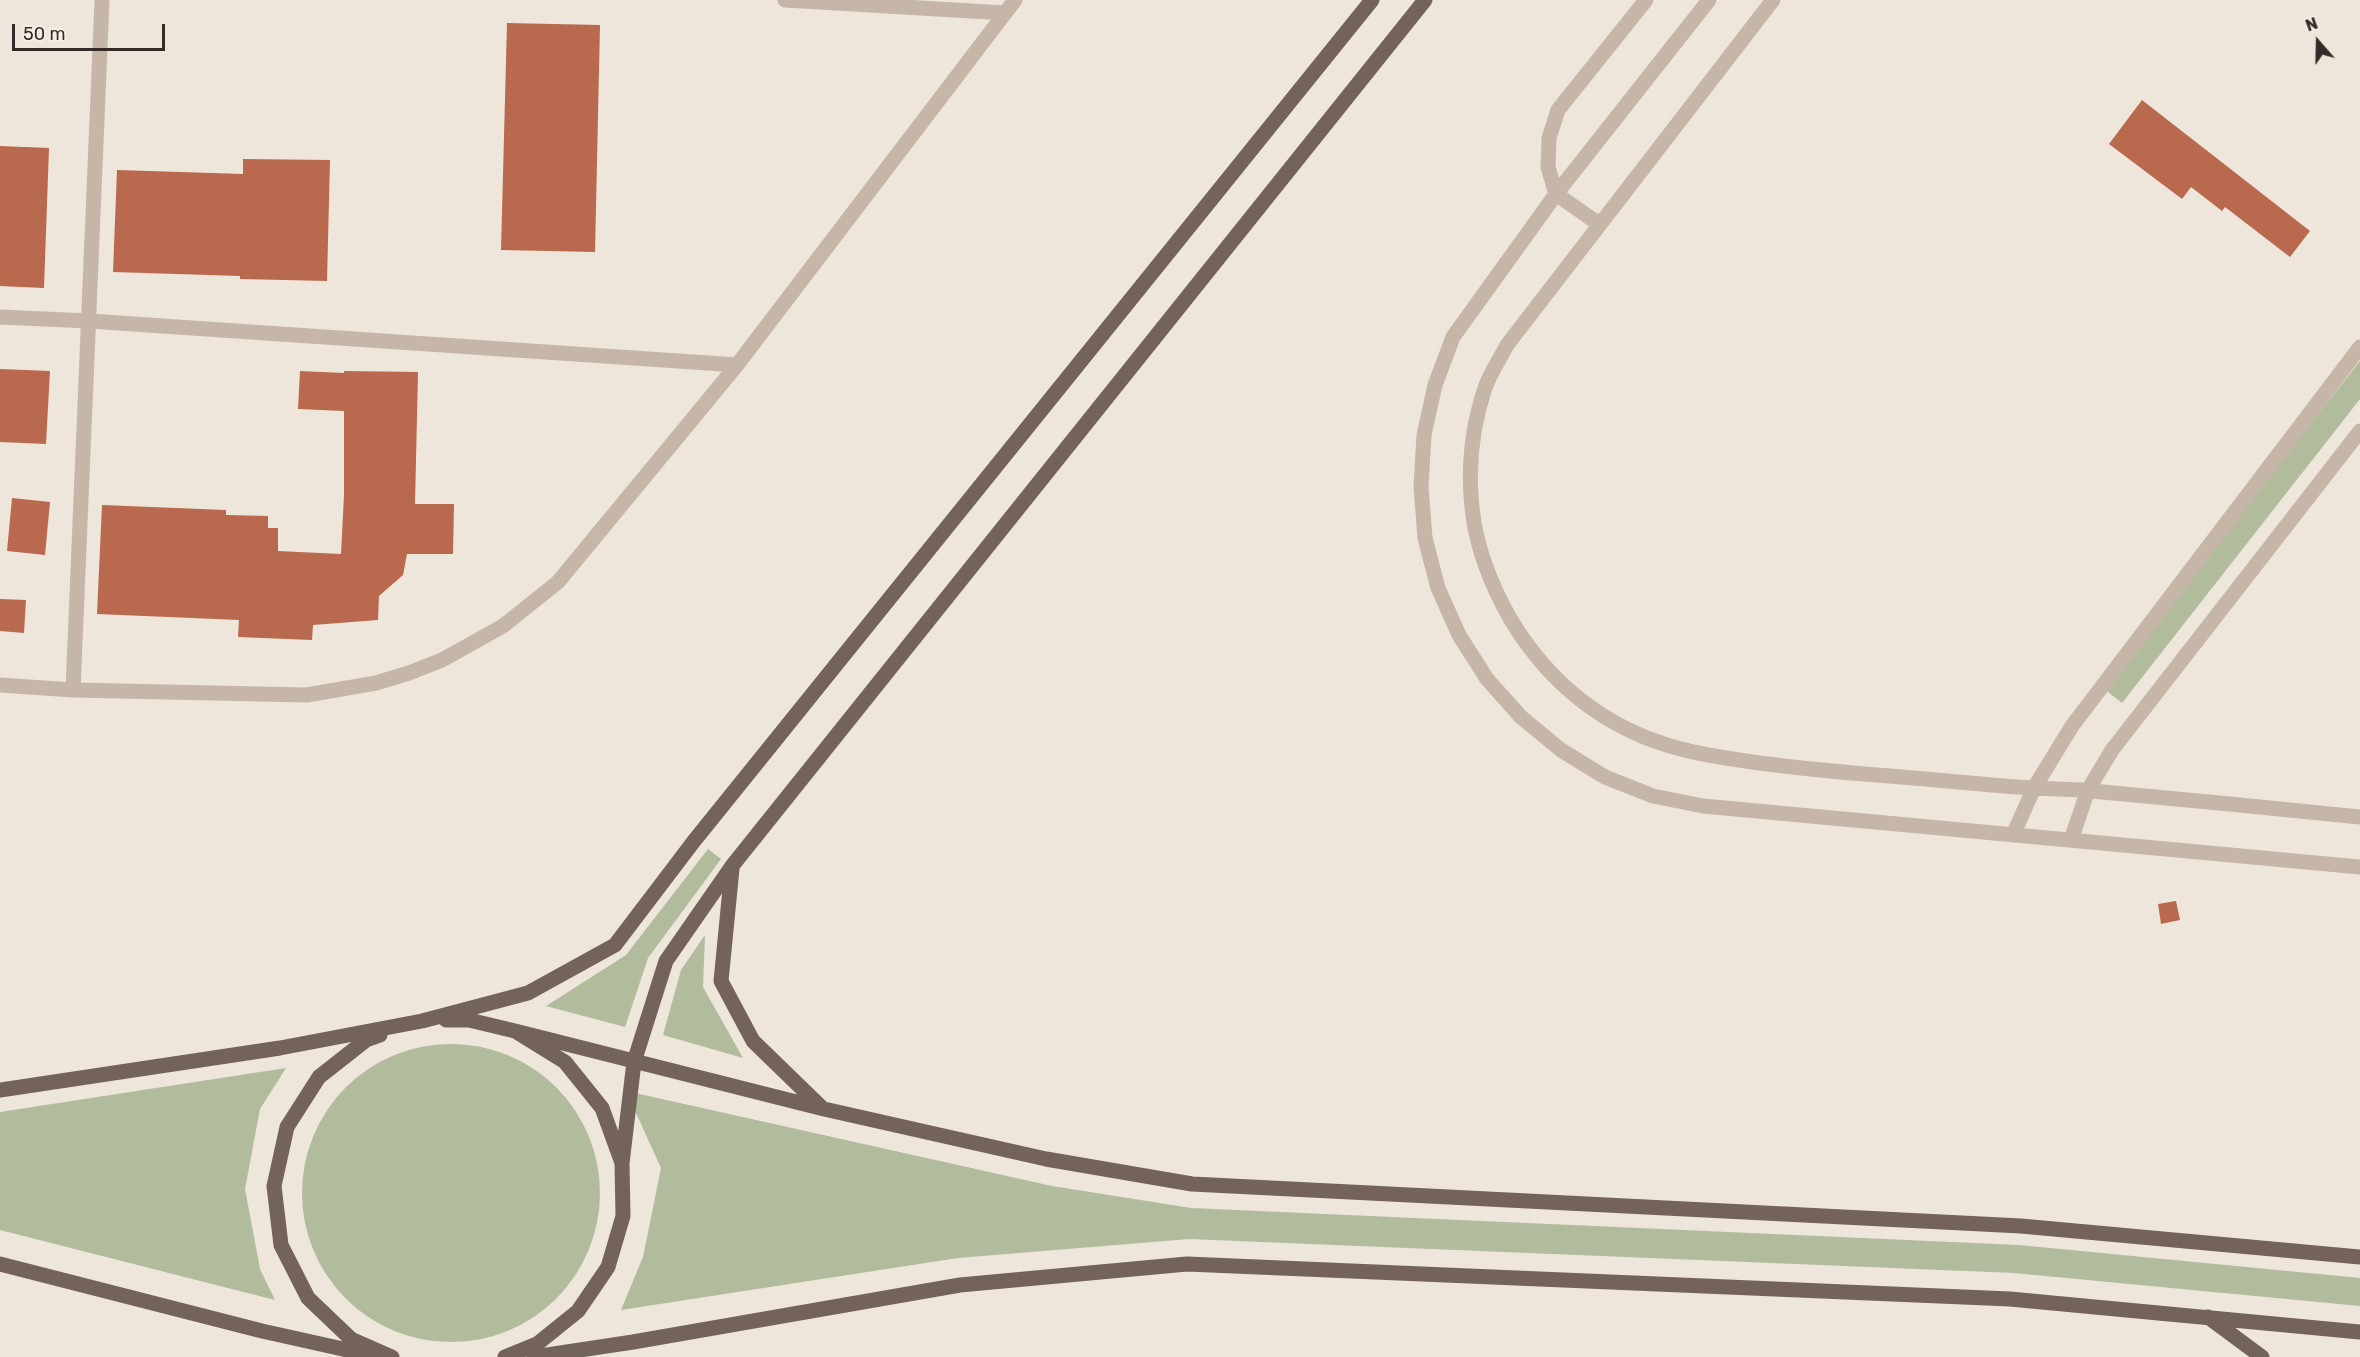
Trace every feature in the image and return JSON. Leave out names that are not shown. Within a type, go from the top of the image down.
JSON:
[{"type":"main road","points":[[392,1357],[351,1339],[308,1298],[281,1245],[274,1186],[287,1128],[319,1077],[366,1040],[422,1021],[528,993],[615,945],[694,841],[1372,0]]},
{"type":"main road","points":[[505,1357],[537,1344],[578,1311],[608,1267],[623,1216],[622,1163],[634,1062],[666,961],[732,866],[1425,0]]},
{"type":"main road","points":[[732,866],[721,981],[753,1041],[824,1109]]},
{"type":"main road","points":[[0,1090],[280,1048],[422,1021],[469,1020],[824,1109],[1046,1159],[1192,1184],[2021,1226],[2360,1257]]},
{"type":"main road","points":[[515,1031],[565,1062],[602,1108],[622,1163]]},
{"type":"main road","points":[[0,1264],[347,1353],[380,1357]]},
{"type":"main road","points":[[534,1357],[960,1285],[1187,1264],[2010,1299],[2360,1332]]},
{"type":"main road","points":[[2208,1317],[2262,1357]]},
{"type":"street","points":[[73,690],[102,0]]},
{"type":"street","points":[[785,0],[1005,13]]},
{"type":"street","points":[[0,685],[73,690],[307,695],[376,683],[442,660],[503,626],[558,582],[737,364],[1015,0]]},
{"type":"street","points":[[1599,224],[1556,194],[1551,181],[1547,152],[1552,124],[1558,110],[1646,0]]},
{"type":"street","points":[[1709,0],[1556,194],[1453,337],[1435,385],[1424,435],[1421,487],[1425,538],[1436,578],[1459,635],[1487,679],[1521,717],[1561,750],[1605,777],[1653,796],[1703,806],[2360,867]]},
{"type":"street","points":[[1773,0],[1507,345],[1486,386],[1475,426],[1471,479],[1473,510],[1480,551],[1495,591],[1515,628],[1540,662],[1570,691],[1604,716],[1641,736],[1681,750],[1802,769],[2034,788],[2088,790],[2360,817]]},
{"type":"street","points":[[0,317],[737,364]]},
{"type":"street","points":[[2013,835],[2034,788],[2072,726],[2360,347]]},
{"type":"street","points":[[2071,840],[2088,790],[2112,750],[2360,430]]},
{"type":"green space","points":[[2360,361],[2360,399],[2122,703],[2103,688]]},
{"type":"green space","points":[[708,849],[721,859],[648,958],[625,1027],[546,1006],[626,955]]},
{"type":"green space","points":[[705,935],[703,987],[743,1058],[663,1035],[681,970]]},
{"type":"green space","points":[[451,1044],[480,1047],[508,1055],[534,1069],[556,1088],[575,1110],[589,1136],[597,1164],[600,1193],[597,1222],[589,1250],[575,1276],[556,1298],[534,1317],[508,1331],[480,1339],[451,1342],[422,1339],[394,1331],[368,1317],[346,1298],[327,1276],[313,1250],[305,1222],[302,1193],[305,1164],[313,1136],[327,1110],[346,1088],[368,1069],[394,1055],[422,1047]]},
{"type":"green space","points":[[286,1068],[260,1109],[245,1189],[260,1269],[275,1300],[0,1230],[0,1112]]},
{"type":"green space","points":[[626,1091],[1052,1186],[1191,1208],[2019,1245],[2360,1278],[2360,1306],[2014,1273],[1189,1239],[958,1258],[621,1310],[643,1257],[661,1168]]},
{"type":"building","points":[[507,23],[600,25],[595,252],[501,250]]},
{"type":"building","points":[[2142,100],[2310,231],[2290,257],[2225,207],[2222,211],[2191,187],[2182,199],[2109,144]]},
{"type":"building","points":[[0,146],[49,148],[44,288],[0,286]]},
{"type":"building","points":[[243,159],[330,160],[327,281],[113,272],[117,170],[243,174]]},
{"type":"building","points":[[0,369],[50,371],[46,444],[0,442]]},
{"type":"building","points":[[300,371],[418,372],[415,504],[454,504],[453,554],[407,554],[403,575],[379,596],[378,620],[313,625],[312,640],[238,637],[239,620],[97,614],[102,505],[226,510],[226,515],[268,516],[268,528],[278,528],[278,551],[341,554],[344,411],[298,409]]},
{"type":"building","points":[[12,498],[50,502],[45,555],[7,551]]},
{"type":"building","points":[[0,599],[26,600],[24,633],[0,631]]},
{"type":"building","points":[[2176,901],[2180,920],[2161,924],[2158,904]]}]
